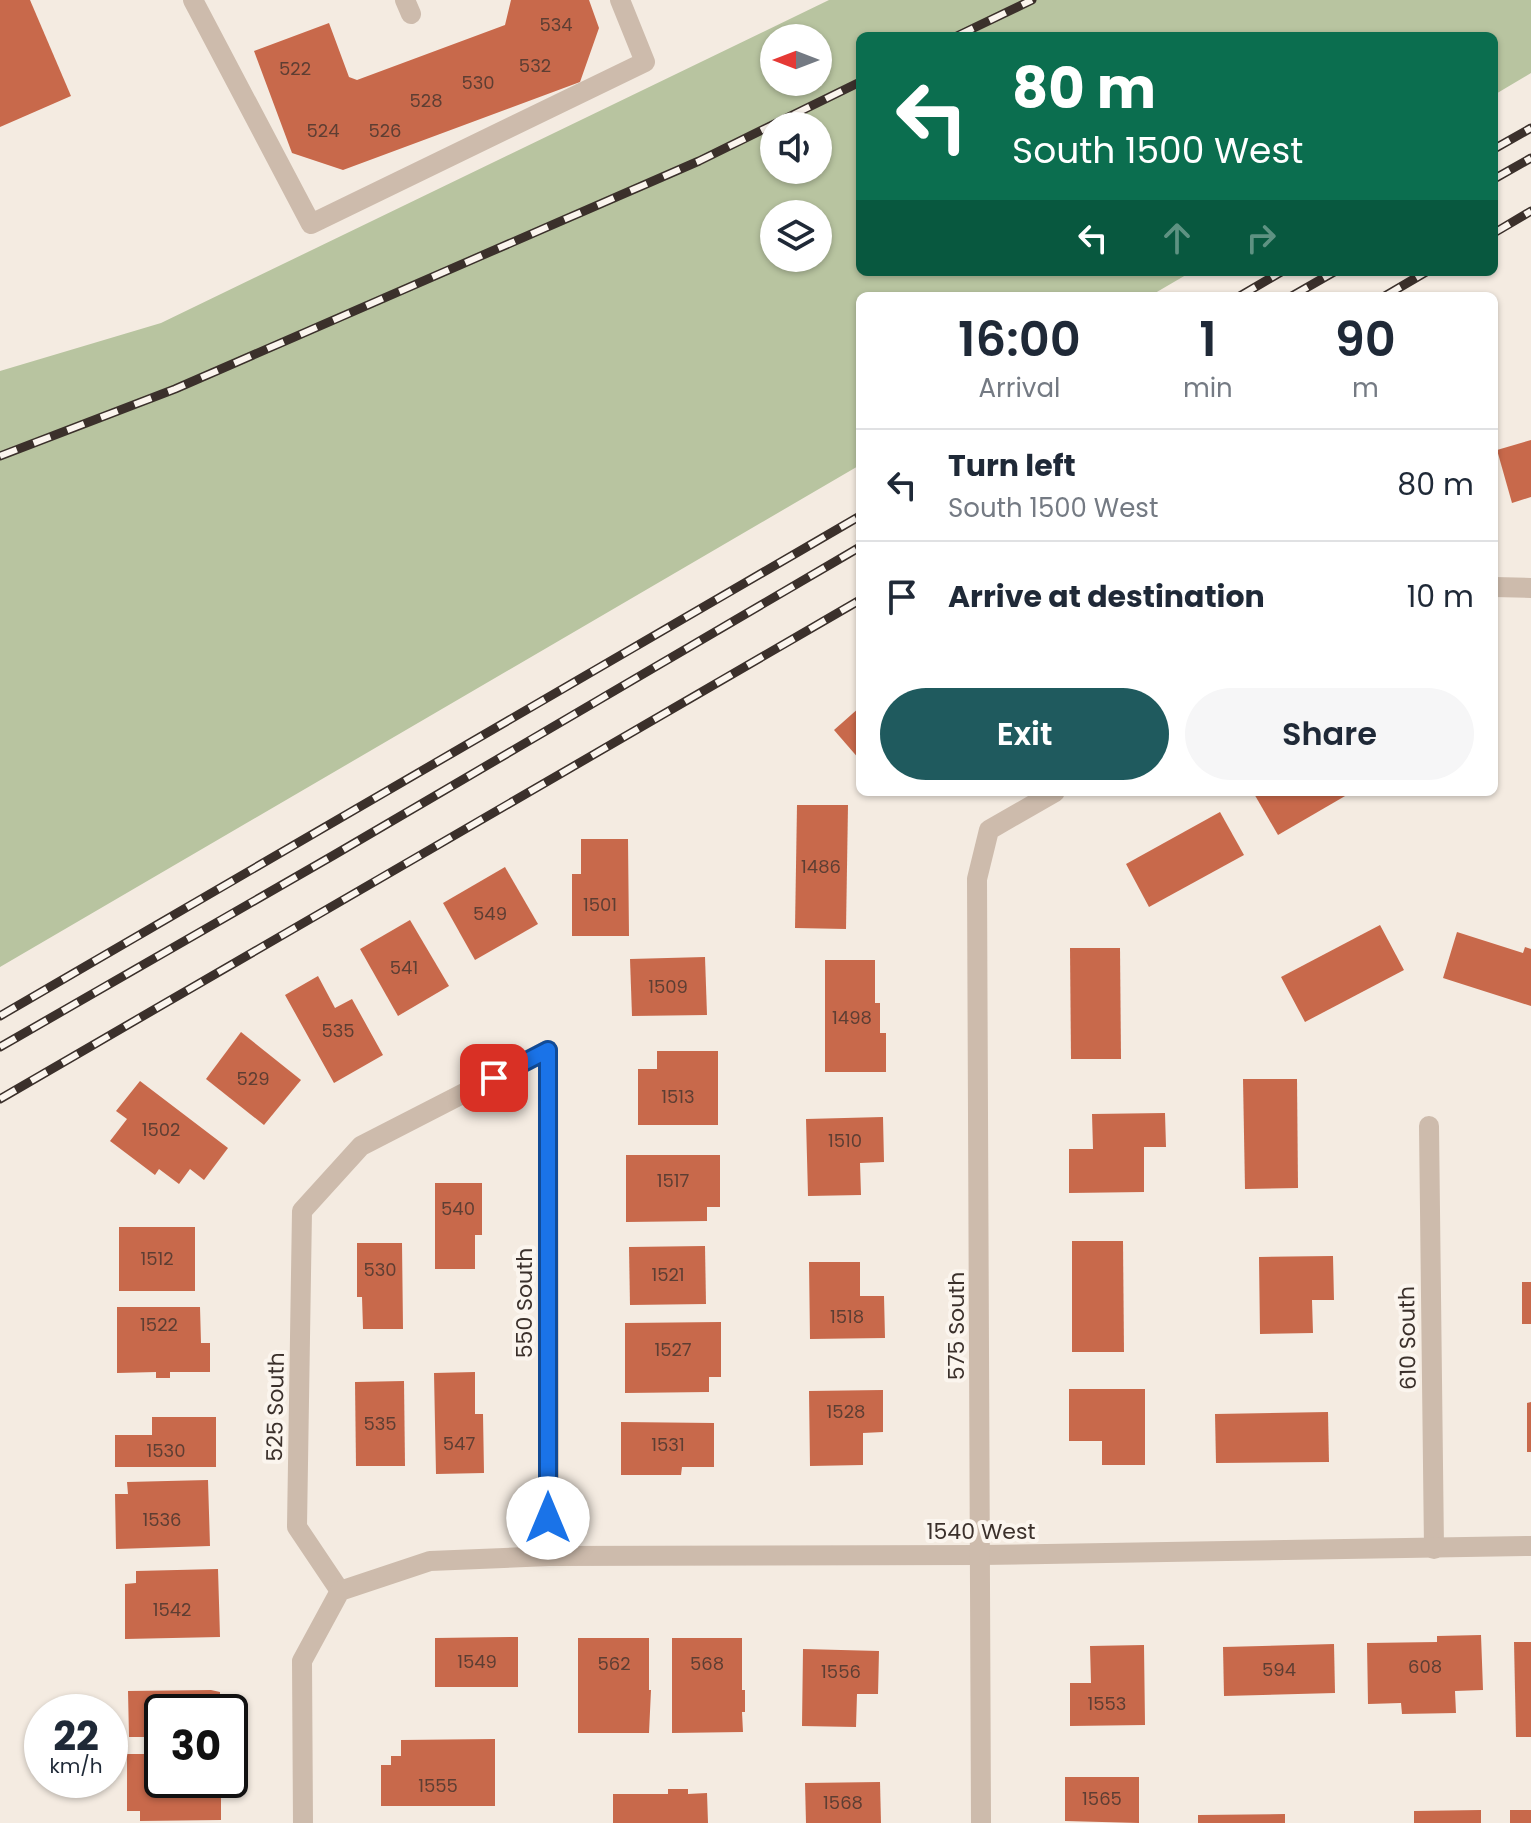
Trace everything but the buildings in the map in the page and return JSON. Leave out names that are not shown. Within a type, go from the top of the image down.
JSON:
[{"type":"street","points":[[193,0],[311,224],[645,62],[620,0]]},
{"type":"street","points":[[1498,587],[1531,588]]},
{"type":"street","name":"575 South","points":[[981,1823],[977,879],[989,830],[1048,796]]},
{"type":"street","name":"525 South","points":[[340,1591],[297,1527],[302,1211],[361,1146],[548,1050]]},
{"type":"street","name":"550 South","points":[[548,1050],[549,1556]]},
{"type":"street","name":"610 South","points":[[1429,1126],[1434,1549]]},
{"type":"street","name":"1540 West","points":[[340,1591],[430,1561],[549,1556],[981,1555],[1531,1546]]},
{"type":"street","points":[[303,1823],[302,1661],[340,1591]]},
{"type":"green space","points":[[829,0],[1531,0],[1531,73],[1498,93],[1498,32],[856,32],[856,276],[1184,276],[1157,292],[856,292],[856,467],[0,967],[0,371],[161,323],[760,33],[760,96],[832,96],[832,24],[779,24]]},
{"type":"railway","points":[[965,32],[1032,0]]},
{"type":"railway","points":[[0,456],[175,389],[699,161],[856,84]]},
{"type":"railway","points":[[1498,147],[1531,128]]},
{"type":"railway","points":[[1498,177],[1531,158]]},
{"type":"railway","points":[[1498,231],[1531,211]]},
{"type":"railway","points":[[1247,292],[1274,276]]},
{"type":"railway","points":[[1299,292],[1327,276]]},
{"type":"railway","points":[[1392,292],[1419,276]]},
{"type":"railway","points":[[0,1016],[856,518]]},
{"type":"railway","points":[[0,1047],[856,549]]},
{"type":"railway","points":[[0,1099],[856,602]]},
{"type":"route","points":[[494,1078],[548,1050],[548,1518]]}]
